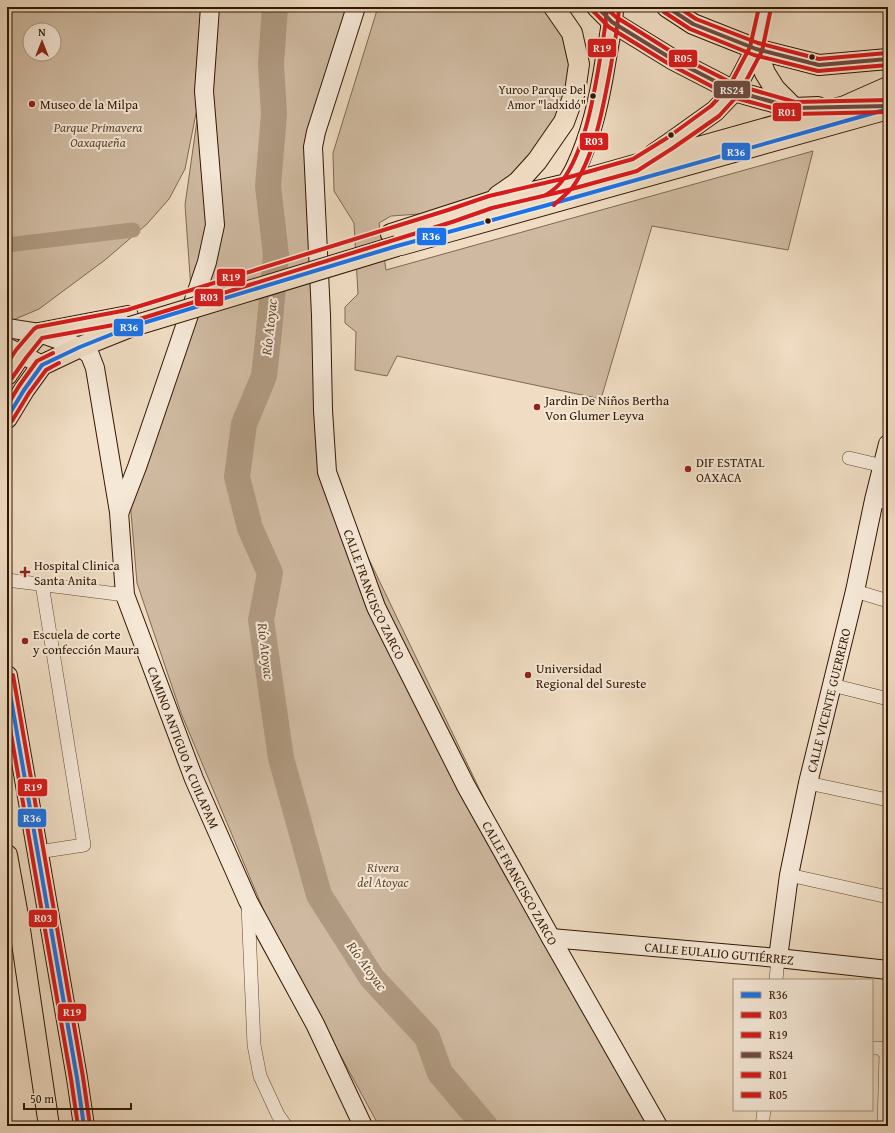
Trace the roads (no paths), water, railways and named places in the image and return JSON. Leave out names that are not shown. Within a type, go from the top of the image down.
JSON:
[{"type":"main road","points":[[490,202],[518,182],[537,161],[564,122],[575,92],[579,64],[572,33],[554,7]]},
{"type":"main road","points":[[597,7],[612,14],[672,59],[734,91],[794,108],[845,106],[888,107]]},
{"type":"main road","points":[[667,7],[693,24],[756,49],[819,65],[888,59]]},
{"type":"main road","points":[[544,206],[567,184],[583,154],[593,122],[604,75],[612,14]]},
{"type":"main road","points":[[635,165],[670,143],[715,111],[734,91],[756,49]]},
{"type":"main road","points":[[756,49],[765,72],[776,89],[794,108]]},
{"type":"main road","points":[[394,240],[490,202],[567,184],[845,106],[888,87]]},
{"type":"main road","points":[[7,375],[14,350],[39,333],[129,321],[394,240],[544,206],[888,107]]},
{"type":"main road","points":[[7,418],[24,390],[42,365],[129,321]]},
{"type":"main road","points":[[7,676],[76,1070],[84,1126]]},
{"type":"main road","points":[[7,855],[12,916],[49,1126]]},
{"type":"street","points":[[119,512],[139,460],[202,277],[207,262],[215,225],[204,91],[210,7]]},
{"type":"street","name":"CALLE FRANCISCO ZARCO","points":[[356,7],[316,132],[313,147],[322,315],[323,410],[327,472],[379,614],[466,786],[658,1126]]},
{"type":"street","points":[[756,49],[765,7]]},
{"type":"street","points":[[7,328],[39,333],[80,347]]},
{"type":"street","name":"CAMINO ANTIGUO A CUILAPAM","points":[[80,347],[90,356],[95,368],[119,512],[125,595],[194,779],[248,901],[315,1024],[363,1126]]},
{"type":"street","points":[[14,350],[42,365]]},
{"type":"street","name":"CALLE VICENTE GUERRERO","points":[[778,958],[789,875],[808,783],[855,591],[881,501],[883,466],[888,444]]},
{"type":"street","points":[[849,458],[883,466]]},
{"type":"street","points":[[7,580],[125,595]]},
{"type":"street","points":[[38,852],[84,845],[42,584]]},
{"type":"street","points":[[855,591],[888,601]]},
{"type":"street","points":[[832,685],[888,699]]},
{"type":"street","points":[[808,783],[888,800]]},
{"type":"street","points":[[789,875],[888,897]]},
{"type":"street","points":[[248,901],[254,1045],[260,1076],[278,1115],[286,1126]]},
{"type":"street","name":"CALLE EULALIO GUTIÉRREZ","points":[[551,938],[778,958],[888,970]]},
{"type":"street","points":[[776,979],[778,958]]},
{"type":"street","points":[[873,1048],[880,1048],[886,1054],[884,1126]]},
{"type":"street","points":[[762,1126],[764,1111]]},
{"type":"waterway","name":"Río Atoyac","points":[[275,7],[271,64],[274,114],[268,186],[276,255],[264,376],[244,424],[237,477],[250,528],[270,573],[261,620],[281,758],[319,895],[372,978],[427,1037],[440,1073],[485,1126]]},
{"type":"waterway","points":[[7,245],[133,230]]},
{"type":"place","name":"Yuroo Parque Del Amor \"ladxidó\"","points":[[593,96]]},
{"type":"place","name":"Museo de la Milpa","points":[[32,104]]},
{"type":"place","name":"Jardin De Niños Bertha Von Glumer Leyva","points":[[537,407]]},
{"type":"place","name":"DIF ESTATAL OAXACA","points":[[688,469]]},
{"type":"place","name":"Hospital Clinica Santa Anita","points":[[25,572]]},
{"type":"place","name":"Escuela de corte y confección Maura","points":[[25,641]]},
{"type":"place","name":"Universidad Regional del Sureste","points":[[528,675]]},
{"type":"park label","name":"Parque Primavera Oaxaqueña","points":[[98,134]]},
{"type":"park label","name":"Rivera del Atoyac","points":[[383,874]]}]
